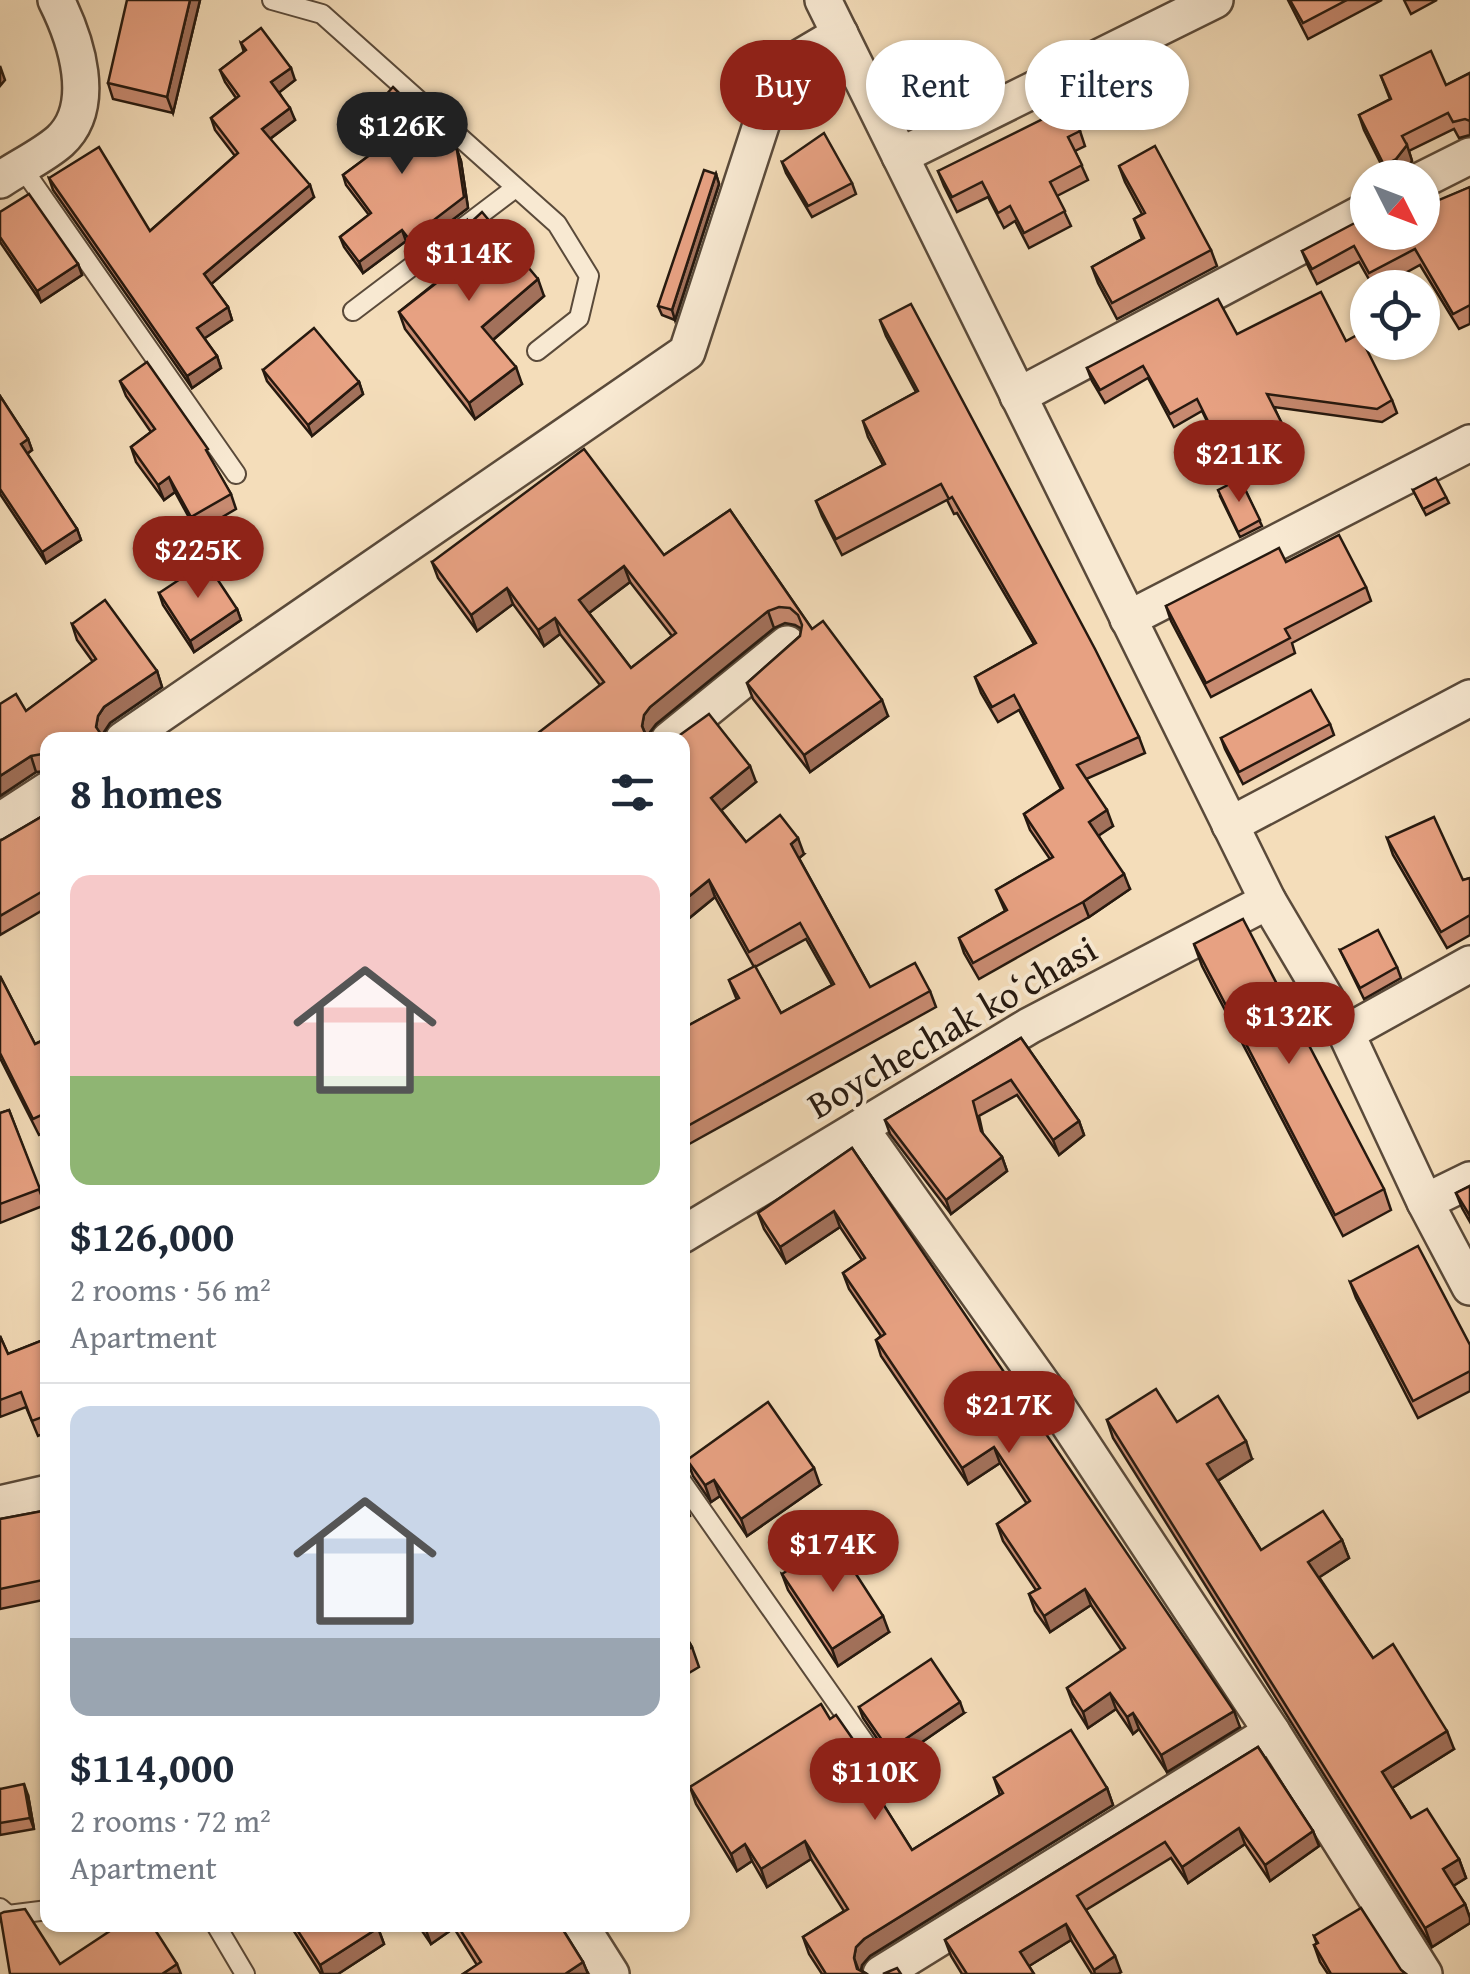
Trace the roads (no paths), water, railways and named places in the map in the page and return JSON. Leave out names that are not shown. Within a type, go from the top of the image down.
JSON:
[{"type":"street","points":[[11,173],[60,140],[78,116],[78,65],[56,0]]},
{"type":"street","points":[[823,0],[1268,902],[1346,1033],[1425,1202],[1470,1287]]},
{"type":"street","points":[[900,156],[1215,0]]},
{"type":"street","points":[[139,732],[687,352],[778,70],[840,34]]},
{"type":"street","points":[[1440,171],[1470,156]]},
{"type":"street","points":[[1018,396],[1350,220]]},
{"type":"street","points":[[1128,620],[1470,443]]},
{"type":"street","points":[[678,732],[787,644]]},
{"type":"street","points":[[1230,825],[1470,698]]},
{"type":"street","points":[[0,822],[40,795]]},
{"type":"street","name":"Boychechak koʻchasi","points":[[690,1230],[1029,1026],[1268,902]]},
{"type":"street","points":[[1346,1033],[1470,964]]},
{"type":"street","points":[[860,1128],[1047,1391],[1272,1732],[1424,1974]]},
{"type":"street","points":[[1425,1202],[1470,1180]]},
{"type":"street","points":[[0,1504],[40,1494]]},
{"type":"street","points":[[903,1968],[1272,1732]]},
{"type":"street","points":[[584,1932],[611,1974]]},
{"type":"lane","points":[[272,0],[322,14],[557,224],[589,276],[579,318],[537,351]]},
{"type":"lane","points":[[11,173],[236,474]]},
{"type":"lane","points":[[354,311],[514,189]]},
{"type":"lane","points":[[690,1493],[888,1776]]},
{"type":"lane","points":[[0,1908],[8,1915],[40,1911]]},
{"type":"lane","points":[[220,1932],[244,1974]]}]
